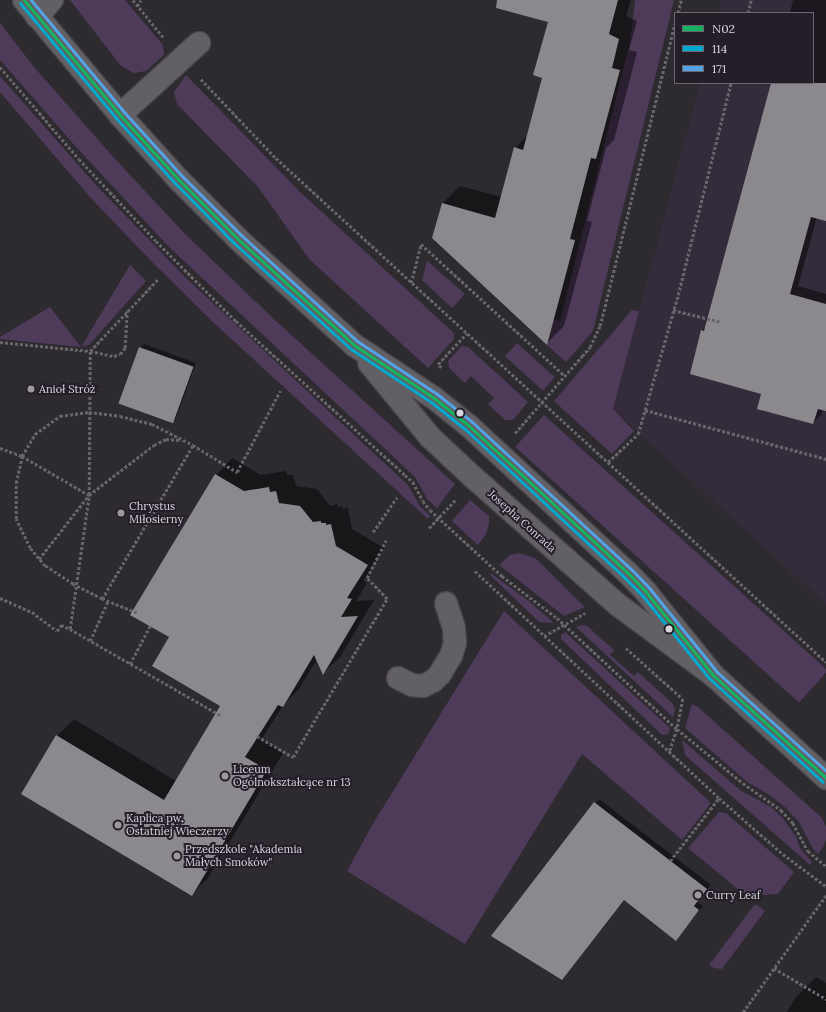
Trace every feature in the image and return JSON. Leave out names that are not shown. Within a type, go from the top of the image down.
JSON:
[{"type":"street","name":"Josepha Conrada","points":[[24,0],[120,115],[179,180],[238,239],[354,345],[430,437],[474,478],[618,605],[713,675],[826,778]]},
{"type":"street","points":[[37,17],[52,0]]},
{"type":"street","points":[[120,115],[199,42]]},
{"type":"street","name":"Josepha Conrada","points":[[354,345],[440,403],[498,452],[627,572],[646,592],[713,675]]},
{"type":"street","points":[[398,678],[412,685],[423,686],[433,681],[440,674],[454,650],[455,643],[454,628],[446,602]]},
{"type":"path","points":[[133,0],[228,109],[276,158],[826,662]]},
{"type":"path","points":[[137,6],[141,0]]},
{"type":"path","points":[[678,12],[681,0]]},
{"type":"path","points":[[748,12],[751,0]]},
{"type":"path","points":[[508,429],[514,435],[543,403],[590,347],[600,326],[674,28]]},
{"type":"path","points":[[0,67],[79,159],[156,241],[236,321],[405,475],[412,482],[426,506],[502,576],[538,602],[677,728],[743,783],[781,810],[793,824],[808,851],[826,866]]},
{"type":"path","points":[[608,462],[638,434],[673,310],[731,84]]},
{"type":"path","points":[[411,283],[421,244],[565,376]]},
{"type":"path","points":[[70,629],[89,494],[90,351],[126,311],[158,279]]},
{"type":"path","points":[[673,310],[722,322]]},
{"type":"path","points":[[0,342],[90,351],[114,356],[122,352],[126,345],[126,311]]},
{"type":"path","points":[[443,370],[438,364],[467,334]]},
{"type":"path","points":[[137,613],[102,599],[77,585],[46,566],[30,548],[16,519],[16,483],[22,456],[35,434],[60,416],[89,412],[120,416],[152,424],[193,445],[237,472],[280,391]]},
{"type":"path","points":[[645,410],[826,459]]},
{"type":"path","points":[[39,559],[89,494],[154,445],[166,439],[181,440]]},
{"type":"path","points":[[102,599],[193,445]]},
{"type":"path","points":[[0,448],[22,456],[89,494]]},
{"type":"path","points":[[429,528],[474,478]]},
{"type":"path","points":[[373,532],[397,497]]},
{"type":"path","points":[[257,736],[293,757],[387,599],[367,578],[386,540]]},
{"type":"path","points":[[475,571],[719,798],[784,854],[826,886]]},
{"type":"path","points":[[0,598],[32,612],[57,631],[61,625],[70,629],[222,716]]},
{"type":"path","points":[[90,641],[108,601]]},
{"type":"path","points":[[544,636],[587,612]]},
{"type":"path","points":[[130,664],[151,624]]},
{"type":"path","points":[[621,642],[683,699],[677,728],[670,751]]},
{"type":"path","points":[[670,861],[719,798]]},
{"type":"path","points":[[743,1012],[826,895]]},
{"type":"path","points":[[774,968],[826,999]]},
{"type":"shaded area","points":[[70,0],[125,0],[163,45],[164,55],[146,71],[134,73],[121,66]]},
{"type":"shaded area","points":[[635,0],[674,0],[593,331],[566,362],[547,345],[553,320],[560,321],[630,42]]},
{"type":"shaded area","points":[[722,0],[826,0],[826,604],[613,409],[700,84],[814,84],[814,12],[718,12]]},
{"type":"shaded area","points":[[0,23],[34,67],[116,160],[186,235],[276,321],[455,484],[437,508],[427,499],[415,477],[169,247],[77,148],[0,60]]},
{"type":"shaded area","points":[[186,75],[299,191],[454,333],[454,339],[428,368],[309,259],[258,187],[177,104],[174,92]]},
{"type":"shaded area","points":[[0,76],[96,185],[186,278],[408,485],[420,506],[430,516],[428,519],[216,325],[152,262],[89,196],[0,92]]},
{"type":"shaded area","points":[[427,261],[465,294],[452,308],[422,280]]},
{"type":"shaded area","points":[[130,265],[146,281],[89,345],[81,347]]},
{"type":"shaded area","points":[[50,307],[81,347],[0,339],[0,337]]},
{"type":"shaded area","points":[[632,310],[639,311],[613,409],[634,431],[612,454],[554,401]]},
{"type":"shaded area","points":[[517,343],[555,377],[543,391],[505,356]]},
{"type":"shaded area","points":[[462,346],[468,347],[528,402],[513,420],[505,420],[488,404],[494,398],[471,376],[465,383],[449,368],[448,361]]},
{"type":"shaded area","points":[[544,415],[826,669],[826,673],[799,703],[515,447]]},
{"type":"shaded area","points":[[470,500],[489,516],[489,524],[486,534],[478,545],[452,521]]},
{"type":"shaded area","points":[[519,553],[535,558],[585,607],[564,616],[499,565],[510,555]]},
{"type":"shaded area","points":[[491,573],[530,602],[554,623],[539,622],[490,575]]},
{"type":"shaded area","points":[[504,611],[711,803],[682,840],[582,754],[465,944],[347,871],[371,827]]},
{"type":"shaded area","points":[[582,625],[587,626],[614,650],[610,655],[634,676],[638,672],[673,704],[675,710],[673,717],[576,627]]},
{"type":"shaded area","points":[[565,632],[670,728],[668,734],[662,735],[561,639],[561,635]]},
{"type":"shaded area","points":[[692,704],[698,707],[822,818],[826,827],[826,839],[818,854],[813,849],[799,822],[786,808],[768,794],[747,782],[685,728]]},
{"type":"shaded area","points":[[682,740],[740,790],[771,807],[783,818],[796,837],[800,848],[812,862],[810,865],[685,755]]},
{"type":"shaded area","points":[[719,812],[726,813],[794,872],[778,894],[746,896],[688,848]]},
{"type":"shaded area","points":[[755,904],[765,911],[722,969],[714,968],[709,965]]},
{"type":"building","points":[[497,0],[618,0],[609,34],[619,39],[612,68],[620,70],[596,159],[591,158],[570,239],[575,240],[547,345],[432,238],[442,203],[495,218],[514,147],[523,150],[542,78],[533,75],[548,22],[496,8]]},
{"type":"building","points":[[826,83],[826,221],[811,217],[790,294],[826,304],[826,411],[818,409],[813,424],[757,409],[761,394],[690,374],[701,330],[704,331],[771,84]]},
{"type":"building","points":[[139,347],[194,367],[173,423],[118,403]]},
{"type":"building","points":[[215,474],[244,491],[269,487],[270,492],[276,491],[279,503],[300,506],[313,522],[321,521],[321,523],[326,523],[326,525],[331,524],[336,546],[368,565],[347,598],[352,599],[341,617],[358,616],[323,675],[314,655],[283,707],[278,705],[245,757],[267,770],[192,896],[21,794],[56,735],[164,800],[220,706],[152,666],[169,637],[130,615]]},
{"type":"building","points":[[594,802],[707,889],[694,906],[699,910],[676,941],[624,900],[562,980],[491,936]]},
{"type":"transit line","name":"N02","points":[[24,0],[120,115],[179,180],[238,239],[354,345],[434,398],[468,425],[627,572],[646,592],[713,675],[826,778]]},
{"type":"transit line","name":"171","points":[[31,0],[124,112],[183,177],[241,235],[357,341],[437,394],[471,421],[631,569],[650,589],[717,672],[826,771]]},
{"type":"transit line","name":"114","points":[[20,3],[116,118],[175,183],[234,243],[351,349],[431,402],[465,429],[623,576],[642,595],[709,678],[823,782]]},
{"type":"place","name":"Anioł Stróż","points":[[31,389]]},
{"type":"place","name":"Chrystus Miłosierny","points":[[121,513]]},
{"type":"place","name":"Liceum Ogólnokształcące nr 13","points":[[225,776]]},
{"type":"place","name":"Kaplica pw. Ostatniej Wieczerzy","points":[[118,825]]},
{"type":"place","name":"Przedszkole \"Akademia Małych Smoków\"","points":[[177,856]]},
{"type":"place","name":"Curry Leaf","points":[[698,895]]}]
